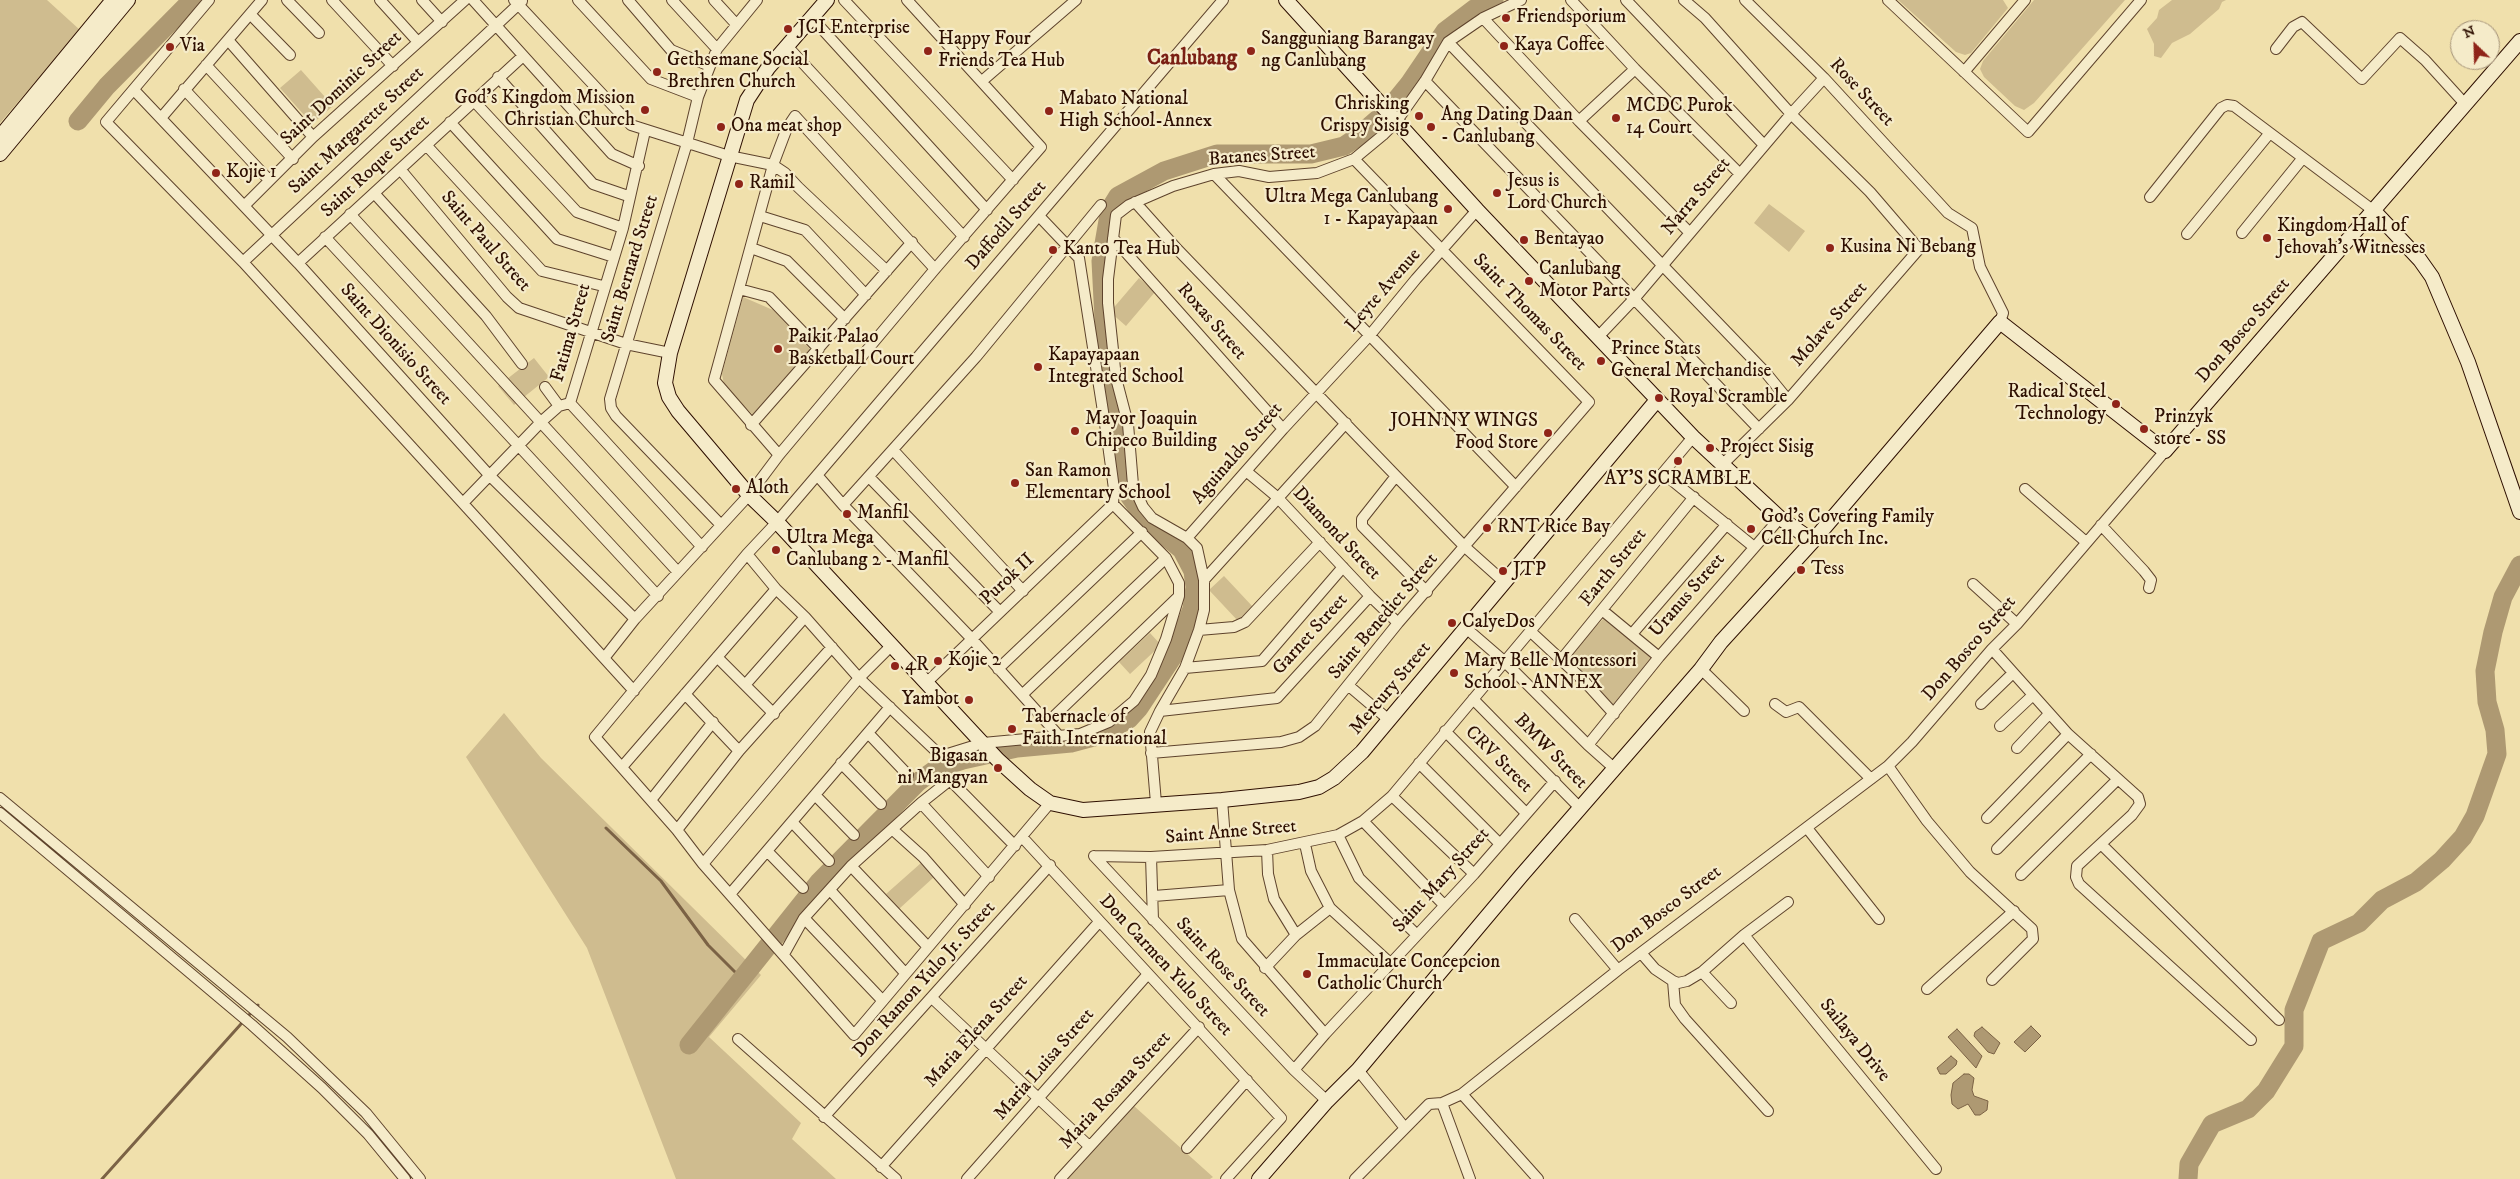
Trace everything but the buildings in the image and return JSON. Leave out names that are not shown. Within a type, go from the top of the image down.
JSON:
[{"type":"street","points":[[0,137],[113,0]]},
{"type":"street","points":[[0,154],[128,0]]},
{"type":"street","points":[[209,0],[106,122],[243,262],[634,690]]},
{"type":"street","points":[[161,118],[262,0]]},
{"type":"street","points":[[287,0],[319,33]]},
{"type":"street","points":[[332,0],[393,66]]},
{"type":"street","points":[[380,0],[418,42]]},
{"type":"street","points":[[422,0],[442,22]]},
{"type":"street","name":"Saint Dominic Street","points":[[244,206],[313,137],[465,0]]},
{"type":"street","points":[[473,0],[612,154],[639,166]]},
{"type":"street","points":[[578,0],[651,79],[698,97]]},
{"type":"street","points":[[628,0],[670,50],[710,66]]},
{"type":"street","points":[[672,0],[717,49]]},
{"type":"street","points":[[714,0],[736,24]]},
{"type":"street","name":"Saint Bernard Street","points":[[721,525],[613,412],[610,399],[687,143],[698,97],[717,49],[757,0]]},
{"type":"street","points":[[776,589],[622,767],[677,830],[703,864],[731,893],[854,1035],[905,973],[1023,838],[1050,803],[1030,789],[991,751],[777,522],[749,495],[669,397],[664,383],[670,353],[741,115],[752,91],[787,46],[827,0]]},
{"type":"street","points":[[844,0],[1013,180]]},
{"type":"street","points":[[605,657],[677,571],[702,547],[749,495],[779,455],[935,269],[1042,147],[907,0]]},
{"type":"street","points":[[982,81],[1076,0]]},
{"type":"street","name":"Daffodil Street","points":[[622,767],[595,737],[747,554],[777,522],[1223,0]]},
{"type":"street","points":[[1286,0],[1477,210],[1693,438],[1724,464],[1780,518],[1813,541]]},
{"type":"street","points":[[1521,0],[1483,18],[1448,42],[1788,400]]},
{"type":"street","points":[[1570,0],[1635,69],[1740,174]]},
{"type":"street","points":[[1626,0],[1764,145]]},
{"type":"street","points":[[1684,0],[1705,18],[1791,114]]},
{"type":"street","name":"Rose Street","points":[[1745,0],[1824,78],[1948,213],[1972,228],[1980,266],[2003,313],[2000,322]]},
{"type":"street","points":[[1888,0],[2028,132],[2141,0]]},
{"type":"street","points":[[518,1],[630,125],[729,156],[773,165],[785,173],[887,271]]},
{"type":"street","name":"Saint Margarette Street","points":[[243,262],[496,25],[518,1]]},
{"type":"street","points":[[1964,72],[2018,2]]},
{"type":"street","points":[[250,14],[290,55]]},
{"type":"street","points":[[812,18],[987,210]]},
{"type":"street","points":[[1483,18],[1579,121],[1690,233]]},
{"type":"street","points":[[2276,49],[2292,27],[2302,22],[2362,79],[2400,38],[2425,60],[2465,104]]},
{"type":"street","points":[[228,40],[313,137]]},
{"type":"street","name":"Don Bosco Street","points":[[1355,1179],[1429,1104],[1442,1104],[1462,1094],[1618,970],[1642,954],[1888,766],[1936,715],[1992,649],[2017,624],[2520,41]]},
{"type":"street","name":"Batanes Street","points":[[1188,538],[1152,518],[1143,508],[1133,485],[1128,424],[1116,378],[1111,344],[1108,279],[1116,215],[1135,202],[1173,186],[1214,174],[1239,171],[1269,178],[1317,173],[1354,159],[1383,135],[1389,115],[1425,81],[1448,42]]},
{"type":"street","points":[[787,46],[964,237]]},
{"type":"street","name":"Saint Roque Street","points":[[298,263],[523,56]]},
{"type":"street","points":[[206,65],[293,159]]},
{"type":"street","points":[[1579,121],[1635,69]]},
{"type":"street","points":[[498,77],[594,184],[628,196]]},
{"type":"street","name":"Narra Street","points":[[1597,338],[1634,299],[1764,145],[1824,78]]},
{"type":"street","points":[[1425,81],[1759,429]]},
{"type":"street","points":[[184,89],[270,180]]},
{"type":"street","name":"Saint Dionisio Street","points":[[134,90],[298,263],[490,476],[635,619]]},
{"type":"street","points":[[473,100],[577,212],[623,228]]},
{"type":"street","points":[[2150,197],[2221,108],[2234,106],[2302,159],[2374,211],[2420,260],[2432,277],[2468,362],[2520,512]]},
{"type":"street","name":"Molave Street","points":[[1724,464],[1788,400],[1919,249],[1870,192],[1791,114]]},
{"type":"street","points":[[779,455],[714,380],[773,165],[787,128],[795,116],[935,269]]},
{"type":"street","points":[[450,122],[557,238],[614,256]]},
{"type":"street","name":"Fatima Street","points":[[463,503],[542,421],[559,406],[570,403],[603,286],[623,228],[628,196],[639,166],[645,131]]},
{"type":"street","points":[[2187,234],[2269,134]]},
{"type":"street","points":[[426,146],[542,271],[603,286]]},
{"type":"street","name":"Saint Thomas Street","points":[[1354,159],[1590,402]]},
{"type":"street","points":[[2242,233],[2302,159]]},
{"type":"street","name":"Saint Paul Street","points":[[400,169],[507,297],[519,308],[626,344],[670,353]]},
{"type":"street","points":[[1214,174],[1516,487]]},
{"type":"street","points":[[374,193],[486,316],[522,364]]},
{"type":"street","points":[[1135,202],[1316,394],[1465,547],[1503,581]]},
{"type":"street","points":[[843,506],[976,357],[1066,245],[1101,205]]},
{"type":"street","name":"Leyte Avenue","points":[[1316,394],[1370,335],[1416,278],[1477,210]]},
{"type":"street","points":[[350,214],[542,421],[677,571]]},
{"type":"street","points":[[760,216],[806,230],[866,295]]},
{"type":"street","points":[[747,554],[776,589],[805,617],[859,678],[941,756],[991,751],[1080,734],[1099,727],[1118,716],[1134,701],[1154,666],[1166,639],[1179,596],[1179,583],[1166,558],[1113,504],[1114,489],[1079,258],[1038,216]]},
{"type":"street","points":[[325,237],[658,596]]},
{"type":"street","name":"Roxas Street","points":[[1113,238],[1283,428]]},
{"type":"street","points":[[752,425],[912,242]]},
{"type":"street","points":[[751,248],[787,261],[845,319]]},
{"type":"street","points":[[739,289],[769,297],[819,349]]},
{"type":"street","points":[[1259,1179],[1327,1101],[1358,1070],[1580,808],[1701,669],[1721,642],[1813,541],[2000,322],[2165,452]]},
{"type":"street","points":[[545,386],[559,406]]},
{"type":"street","name":"Aguinaldo Street","points":[[1188,538],[1283,428],[1316,394]]},
{"type":"street","name":"Mercury Street","points":[[1050,803],[1083,810],[1156,803],[1222,800],[1299,792],[1319,787],[1334,778],[1362,752],[1467,629],[1503,581],[1657,400]]},
{"type":"street","name":"Saint Benedict Street","points":[[1151,753],[1281,742],[1299,737],[1315,726],[1398,623],[1427,592],[1590,402]]},
{"type":"street","points":[[570,403],[702,547]]},
{"type":"street","points":[[1204,580],[1277,497],[1346,423]]},
{"type":"street","name":"Saint Anne Street","points":[[1094,856],[1151,858],[1266,850],[1305,844],[1338,835],[1363,821],[1392,796],[1693,438]]},
{"type":"street","points":[[894,451],[1023,591]]},
{"type":"street","name":"Diamond Street","points":[[1246,471],[1277,497],[1343,568],[1398,623]]},
{"type":"street","points":[[1663,472],[1754,546]]},
{"type":"street","points":[[817,475],[843,506],[1023,694],[1060,737]]},
{"type":"street","points":[[1396,476],[1362,519],[1362,526],[1427,592]]},
{"type":"street","points":[[870,478],[1000,612]]},
{"type":"street","points":[[2026,489],[2086,542]]},
{"type":"street","name":"Earth Street","points":[[1561,660],[1694,497]]},
{"type":"street","name":"Purok II","points":[[926,683],[1113,504]]},
{"type":"street","name":"Uranus Street","points":[[1588,745],[1659,657],[1780,518]]},
{"type":"street","points":[[1632,634],[1727,524]]},
{"type":"street","points":[[2101,525],[2151,580],[2149,588]]},
{"type":"street","points":[[998,669],[1142,532]]},
{"type":"street","points":[[1156,803],[1150,732],[1185,668],[1204,610],[1204,580],[1197,548],[1188,538]]},
{"type":"street","points":[[1199,630],[1234,627],[1244,622],[1320,542]]},
{"type":"street","points":[[1023,694],[1166,558]]},
{"type":"street","points":[[1185,668],[1262,661],[1343,568]]},
{"type":"street","points":[[1973,584],[2017,624]]},
{"type":"street","points":[[1048,722],[1179,596]]},
{"type":"street","name":"Garnet Street","points":[[1160,711],[1277,698],[1370,596]]},
{"type":"street","points":[[1602,610],[1659,657]]},
{"type":"street","points":[[745,685],[805,617]]},
{"type":"street","points":[[1467,629],[1504,661],[1588,745],[1615,768]]},
{"type":"street","points":[[1530,631],[1614,714]]},
{"type":"street","points":[[703,864],[859,678],[891,646]]},
{"type":"street","points":[[677,830],[739,752],[832,647]]},
{"type":"street","points":[[1992,649],[2068,734],[2138,797],[2140,804],[2132,815],[2102,845],[2077,866],[2076,877],[2079,884],[2250,1040]]},
{"type":"street","points":[[717,657],[774,714]]},
{"type":"street","points":[[1701,669],[1744,711]]},
{"type":"street","points":[[1981,704],[2013,673]]},
{"type":"street","points":[[1349,686],[1389,720]]},
{"type":"street","points":[[685,694],[739,752]]},
{"type":"street","points":[[2000,726],[2033,695]]},
{"type":"street","name":"BMW Street","points":[[1473,699],[1580,808]]},
{"type":"street","points":[[1775,704],[1786,712],[1800,707],[1871,779]]},
{"type":"street","points":[[731,893],[890,707]]},
{"type":"street","points":[[2017,748],[2050,714]]},
{"type":"street","points":[[650,800],[713,722]]},
{"type":"street","name":"CRV Street","points":[[1445,731],[1526,813]]},
{"type":"street","points":[[868,733],[908,775]]},
{"type":"street","points":[[1987,818],[2068,734]]},
{"type":"street","points":[[1997,849],[2091,754]]},
{"type":"street","points":[[1419,762],[1499,843]]},
{"type":"street","points":[[841,764],[882,804]]},
{"type":"street","points":[[1888,766],[1927,821],[1970,872],[2032,929],[2034,936],[1992,980]]},
{"type":"street","points":[[2021,875],[2118,779]]},
{"type":"street","points":[[782,952],[804,918],[851,866],[921,803],[950,780],[1015,846]]},
{"type":"street","name":"Saint Mary Street","points":[[1294,1070],[1324,1034],[1474,874],[1499,843],[1555,781]]},
{"type":"street","points":[[815,795],[854,835]]},
{"type":"street","points":[[1392,796],[1474,874]]},
{"type":"street","points":[[0,798],[287,1037],[366,1113],[420,1179]]},
{"type":"street","points":[[1222,800],[1229,890],[1242,939],[1265,968],[1324,1034]]},
{"type":"street","points":[[921,803],[990,877]]},
{"type":"street","points":[[0,813],[252,1025],[322,1088],[368,1134],[405,1179]]},
{"type":"street","points":[[1363,821],[1444,905]]},
{"type":"street","points":[[792,822],[829,861]]},
{"type":"street","points":[[1807,828],[1880,919]]},
{"type":"street","points":[[892,829],[923,857],[965,905]]},
{"type":"street","points":[[1338,835],[1359,878],[1416,935]]},
{"type":"street","name":"Don Carmen Yulo Street","points":[[1023,838],[1050,865],[1099,922],[1199,1027],[1281,1118],[1226,1179]]},
{"type":"street","points":[[1305,844],[1310,872],[1330,908],[1390,963]]},
{"type":"street","points":[[2102,845],[2279,1020]]},
{"type":"street","points":[[1266,850],[1268,874],[1274,899],[1296,935]]},
{"type":"street","points":[[768,851],[803,888]]},
{"type":"street","name":"Saint Rose Street","points":[[1094,856],[1294,1070],[1327,1101]]},
{"type":"street","points":[[1151,858],[1154,896],[1153,920]]},
{"type":"street","name":"Don Ramon Yulo Jr. Street","points":[[824,1117],[1050,865]]},
{"type":"street","points":[[851,866],[928,948]]},
{"type":"street","points":[[830,890],[905,973]]},
{"type":"street","points":[[1154,896],[1229,890]]},
{"type":"street","points":[[1642,954],[1656,969],[1673,981],[1678,983],[1687,981],[1702,972],[1744,935],[1788,902]]},
{"type":"street","points":[[1265,968],[1296,935],[1330,908]]},
{"type":"street","points":[[1927,989],[2014,911]]},
{"type":"street","points":[[804,918],[882,1000]]},
{"type":"street","points":[[1575,919],[1618,970]]},
{"type":"street","name":"Maria Elena Street","points":[[881,1167],[1099,922]]},
{"type":"street","name":"Sailaya Drive","points":[[1744,935],[1936,1169]]},
{"type":"street","points":[[1702,972],[1731,1003]]},
{"type":"street","name":"Maria Luisa Street","points":[[967,1179],[1148,974]]},
{"type":"street","points":[[1673,981],[1675,1005],[1685,1019],[1768,1111]]},
{"type":"street","points":[[932,998],[1089,1146]]},
{"type":"street","name":"Maria Rosana Street","points":[[1060,1179],[1199,1027]]},
{"type":"street","points":[[738,1039],[896,1179]]},
{"type":"street","points":[[1358,1070],[1405,1128]]},
{"type":"street","points":[[1187,1148],[1247,1080]]},
{"type":"street","points":[[1462,1094],[1538,1179]]},
{"type":"street","points":[[1442,1104],[1470,1179]]},
{"type":"shaded area","points":[[0,0],[47,0],[80,30],[0,123]]},
{"type":"shaded area","points":[[1898,0],[2003,0],[2008,8],[1971,53],[1965,55],[1956,52]]},
{"type":"shaded area","points":[[2034,0],[2125,0],[2034,103],[2024,110],[2015,106],[1984,77],[1980,69],[1983,61]]},
{"type":"shaded area","points":[[2172,0],[2226,0],[2222,2],[2219,9],[2190,34],[2172,43],[2161,58],[2154,56],[2154,44],[2147,29],[2157,18],[2159,10]]},
{"type":"shaded area","points":[[301,70],[333,106],[312,124],[280,88]]},
{"type":"shaded area","points":[[1378,112],[1384,118],[1373,129],[1349,148],[1332,155],[1314,159],[1271,162],[1242,157],[1222,159],[1171,174],[1123,197],[1119,191],[1143,176],[1166,166],[1221,148],[1267,152],[1311,150],[1339,144],[1353,137]]},
{"type":"shaded area","points":[[1769,204],[1805,231],[1789,252],[1754,223]]},
{"type":"shaded area","points":[[1139,278],[1155,292],[1126,326],[1110,312]]},
{"type":"shaded area","points":[[743,297],[773,310],[812,351],[753,415],[724,385],[722,374]]},
{"type":"shaded area","points":[[534,358],[549,377],[514,405],[498,386]]},
{"type":"shaded area","points":[[1224,576],[1253,607],[1238,621],[1209,590]]},
{"type":"shaded area","points":[[1607,615],[1655,659],[1614,708],[1567,657]]},
{"type":"shaded area","points":[[1150,633],[1161,645],[1130,674],[1119,662]]},
{"type":"shaded area","points":[[504,713],[541,758],[761,975],[709,1037],[801,1123],[792,1139],[836,1179],[676,1179],[587,948],[466,757]]},
{"type":"shaded area","points":[[921,863],[934,877],[899,909],[886,894]]},
{"type":"shaded area","points":[[2031,1026],[2041,1036],[2025,1052],[2014,1042]]},
{"type":"shaded area","points":[[1982,1027],[2000,1043],[1994,1054],[1988,1052],[1974,1036],[1975,1032]]},
{"type":"shaded area","points":[[1957,1029],[1982,1056],[1976,1068],[1948,1037]]},
{"type":"shaded area","points":[[1951,1056],[1957,1061],[1956,1065],[1946,1074],[1940,1074],[1937,1068]]},
{"type":"shaded area","points":[[1964,1074],[1969,1074],[1974,1078],[1972,1090],[1974,1096],[1988,1101],[1987,1110],[1980,1115],[1975,1115],[1968,1104],[1958,1109],[1952,1104],[1953,1083]]},
{"type":"shaded area","points":[[1134,1106],[1213,1177],[1210,1179],[1067,1179]]},
{"type":"waterway","points":[[78,121],[107,86],[192,0]]},
{"type":"waterway","points":[[689,1045],[819,882],[918,782],[936,769],[963,760],[1017,748],[1071,743],[1101,735],[1129,719],[1139,708],[1174,655],[1192,609],[1195,587],[1193,571],[1182,550],[1147,521],[1128,494],[1122,476],[1119,423],[1106,359],[1101,261],[1110,209],[1118,196],[1164,171],[1217,154],[1311,154],[1344,146],[1387,111],[1409,84],[1445,31],[1474,9],[1494,0]]},
{"type":"waterway","points":[[2188,1179],[2189,1164],[2212,1124],[2248,1109],[2266,1091],[2294,1046],[2294,1010],[2321,941],[2359,923],[2382,900],[2416,882],[2442,860],[2463,837],[2475,816],[2497,754],[2495,730],[2487,702],[2485,671],[2503,597],[2520,565]]},
{"type":"waterway","points":[[606,828],[661,881],[708,945],[742,979]]},
{"type":"waterway","points":[[102,1179],[258,1005]]},
{"type":"place","name":"Friendsporium","points":[[1506,18]]},
{"type":"place","name":"JCI Enterprise","points":[[788,29]]},
{"type":"place","name":"Kaya Coffee","points":[[1504,46]]},
{"type":"place","name":"Via","points":[[170,47]]},
{"type":"place","name":"Happy Four Friends Tea Hub","points":[[928,51]]},
{"type":"place","name":"Sangguniang Barangay ng Canlubang","points":[[1251,51]]},
{"type":"place","name":"Gethsemane Social Brethren Church","points":[[657,72]]},
{"type":"place","name":"God's Kingdom Mission Christian Church","points":[[645,110]]},
{"type":"place","name":"Mabato National High School-Annex","points":[[1049,111]]},
{"type":"place","name":"Chrisking Crispy Sisig","points":[[1419,116]]},
{"type":"place","name":"MCDC Purok 14 Court","points":[[1616,118]]},
{"type":"place","name":"Ona meat shop","points":[[721,127]]},
{"type":"place","name":"Ang Dating Daan - Canlubang","points":[[1431,127]]},
{"type":"place","name":"Kojie 1","points":[[216,173]]},
{"type":"place","name":"Ramil","points":[[739,184]]},
{"type":"place","name":"Jesus is Lord Church","points":[[1497,193]]},
{"type":"place","name":"Ultra Mega Canlubang 1 - Kapayapaan","points":[[1448,209]]},
{"type":"place","name":"Kingdom Hall of Jehovah's Witnesses","points":[[2267,238]]},
{"type":"place","name":"Bentayao","points":[[1524,240]]},
{"type":"place","name":"Kusina Ni Bebang","points":[[1830,248]]},
{"type":"place","name":"Kanto Tea Hub","points":[[1053,250]]},
{"type":"place","name":"Canlubang Motor Parts","points":[[1529,281]]},
{"type":"place","name":"Paikit Palao Basketball Court","points":[[778,349]]},
{"type":"place","name":"Prince Stats General Merchandise","points":[[1601,361]]},
{"type":"place","name":"Kapayapaan Integrated School","points":[[1038,367]]},
{"type":"place","name":"Royal Scramble","points":[[1659,398]]},
{"type":"place","name":"Radical Steel Technology","points":[[2116,404]]},
{"type":"place","name":"Prinzyk store - SS","points":[[2144,429]]},
{"type":"place","name":"Mayor Joaquin Chipeco Building","points":[[1075,431]]},
{"type":"place","name":"JOHNNY WINGS Food Store","points":[[1548,433]]},
{"type":"place","name":"Project Sisig","points":[[1710,448]]},
{"type":"place","name":"AY'S SCRAMBLE","points":[[1678,461]]},
{"type":"place","name":"San Ramon Elementary School","points":[[1015,483]]},
{"type":"place","name":"Aloth","points":[[736,489]]},
{"type":"place","name":"Manfil","points":[[847,514]]},
{"type":"place","name":"RNT Rice Bay","points":[[1487,528]]},
{"type":"place","name":"God's Covering Family Cell Church Inc.","points":[[1751,529]]},
{"type":"place","name":"Ultra Mega Canlubang 2 - Manfil","points":[[776,550]]},
{"type":"place","name":"Tess","points":[[1801,570]]},
{"type":"place","name":"JTP","points":[[1503,571]]},
{"type":"place","name":"CalyeDos","points":[[1452,623]]},
{"type":"place","name":"Kojie 2","points":[[938,661]]},
{"type":"place","name":"4R","points":[[895,666]]},
{"type":"place","name":"Mary Belle Montessori School - ANNEX","points":[[1454,673]]},
{"type":"place","name":"Yambot","points":[[969,700]]},
{"type":"place","name":"Tabernacle of Faith International","points":[[1012,729]]},
{"type":"place","name":"Bigasan ni Mangyan","points":[[998,768]]},
{"type":"place","name":"Immaculate Concepcion Catholic Church","points":[[1307,974]]},
{"type":"district","name":"Canlubang","points":[[1192,60]]}]
